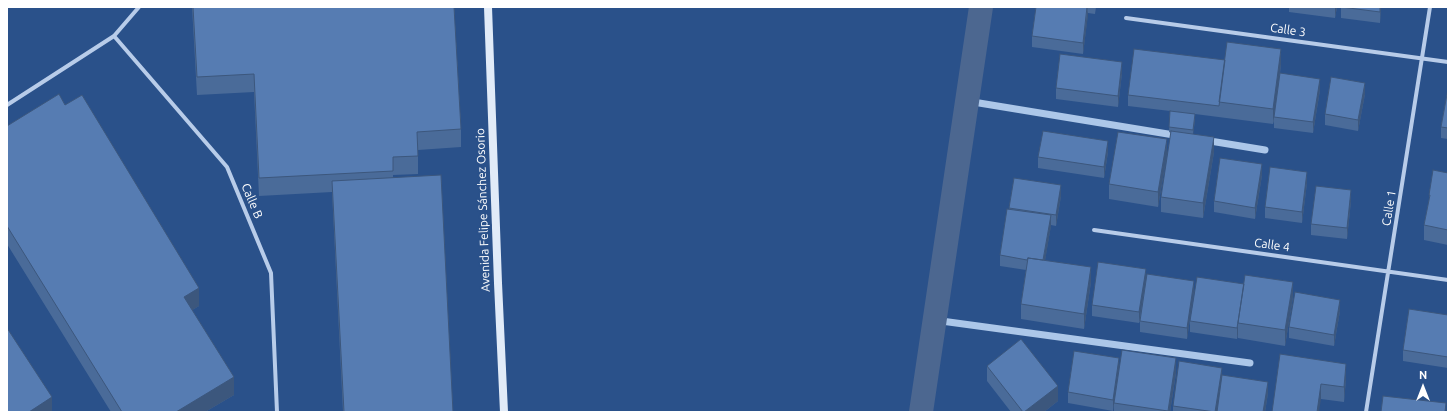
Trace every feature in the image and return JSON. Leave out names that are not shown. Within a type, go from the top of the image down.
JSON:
[{"type":"street","points":[[7,105],[114,36],[139,7]]},
{"type":"street","name":"Avenida Felipe Sánchez Osorio","points":[[488,7],[504,412]]},
{"type":"street","name":"Calle 1","points":[[1366,412],[1430,7]]},
{"type":"street","name":"Calle 3","points":[[1126,18],[1448,62]]},
{"type":"street","name":"Calle B","points":[[114,36],[227,167],[271,273],[277,412]]},
{"type":"street","name":"Calle 4","points":[[1094,230],[1448,280]]},
{"type":"building","points":[[193,7],[454,7],[461,129],[417,132],[418,156],[393,157],[393,171],[259,178],[254,74],[197,77]]},
{"type":"building","points":[[1036,7],[1087,7],[1083,43],[1032,36]]},
{"type":"building","points":[[1341,7],[1380,7],[1380,12]]},
{"type":"building","points":[[1227,42],[1281,49],[1273,109],[1219,102]]},
{"type":"building","points":[[1134,49],[1225,60],[1219,106],[1128,95]]},
{"type":"building","points":[[1060,54],[1122,62],[1118,96],[1056,88]]},
{"type":"building","points":[[1280,73],[1320,79],[1313,122],[1274,117]]},
{"type":"building","points":[[1331,77],[1365,83],[1358,120],[1325,114]]},
{"type":"building","points":[[1448,89],[1448,128],[1441,127]]},
{"type":"building","points":[[59,94],[65,105],[82,95],[199,288],[184,297],[234,377],[176,412],[122,412],[7,226],[7,126]]},
{"type":"building","points":[[1170,111],[1195,114],[1193,130],[1169,127]]},
{"type":"building","points":[[1043,131],[1108,141],[1104,167],[1038,157]]},
{"type":"building","points":[[1171,131],[1214,137],[1203,203],[1161,197]]},
{"type":"building","points":[[1118,132],[1167,139],[1158,192],[1109,184]]},
{"type":"building","points":[[1220,158],[1262,164],[1255,208],[1214,201]]},
{"type":"building","points":[[1270,167],[1307,172],[1302,212],[1265,207]]},
{"type":"building","points":[[1433,170],[1448,173],[1448,230],[1424,225]]},
{"type":"building","points":[[441,175],[453,412],[344,412],[332,181]]},
{"type":"building","points":[[1014,178],[1061,185],[1056,215],[1009,208]]},
{"type":"building","points":[[1316,186],[1351,190],[1347,228],[1311,224]]},
{"type":"building","points":[[1007,209],[1051,215],[1043,260],[1028,258],[1027,260],[1000,255]]},
{"type":"building","points":[[1028,258],[1091,267],[1084,314],[1021,304]]},
{"type":"building","points":[[1098,262],[1146,269],[1139,312],[1092,305]]},
{"type":"building","points":[[1147,274],[1194,281],[1187,328],[1140,321]]},
{"type":"building","points":[[1245,275],[1293,282],[1285,330],[1238,323]]},
{"type":"building","points":[[1197,277],[1244,284],[1237,328],[1190,321]]},
{"type":"building","points":[[1295,292],[1340,300],[1334,335],[1289,327]]},
{"type":"building","points":[[1409,309],[1448,315],[1448,357],[1403,350]]},
{"type":"building","points":[[7,328],[52,397],[29,412],[7,412]]},
{"type":"building","points":[[1021,339],[1058,386],[1024,412],[987,366]]},
{"type":"building","points":[[1122,350],[1176,358],[1168,411],[1114,403]]},
{"type":"building","points":[[1074,351],[1119,358],[1113,400],[1068,392]]},
{"type":"building","points":[[1280,354],[1346,364],[1344,387],[1321,384],[1317,412],[1272,412]]},
{"type":"building","points":[[1179,361],[1222,368],[1215,412],[1173,406]]},
{"type":"building","points":[[1222,375],[1268,382],[1263,412],[1217,412]]},
{"type":"building","points":[[1383,396],[1446,403],[1445,412],[1381,412]]},
{"type":"waterway","points":[[921,412],[981,7]]},
{"type":"waterway","points":[[967,101],[1180,136]]},
{"type":"waterway","points":[[1204,140],[1265,150]]},
{"type":"waterway","points":[[934,320],[1250,363]]}]
